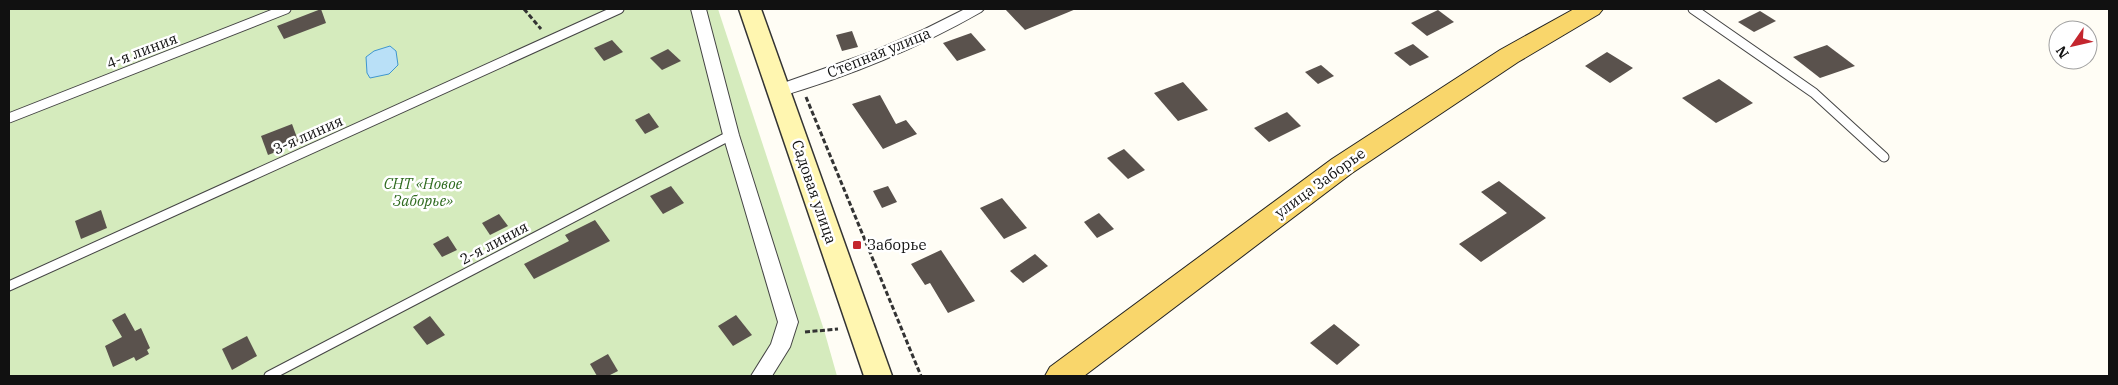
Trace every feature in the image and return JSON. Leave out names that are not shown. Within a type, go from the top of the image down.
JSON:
[{"type":"main road","name":"Садовая улица","points":[[750,9],[789,87],[878,376]]},
{"type":"main road","name":"улица Заборье","points":[[1061,376],[1342,166],[1509,56],[1591,9]]},
{"type":"street","points":[[698,9],[731,135],[788,322],[782,341],[761,376]]},
{"type":"street","name":"Степная улица","points":[[789,87],[876,57],[952,23],[976,9]]},
{"type":"lane","name":"4-я линия","points":[[9,118],[286,9]]},
{"type":"lane","name":"3-я линия","points":[[9,286],[619,9]]},
{"type":"lane","points":[[1693,9],[1814,93],[1884,157]]},
{"type":"lane","name":"2-я линия","points":[[269,376],[731,135]]},
{"type":"path","points":[[524,9],[550,40]]},
{"type":"path","points":[[789,87],[921,376]]},
{"type":"path","points":[[782,341],[841,329]]},
{"type":"green space","name":"СНТ «Новое Заборье»","points":[[9,9],[718,9],[824,330],[837,376],[9,376]]},
{"type":"water","points":[[390,46],[396,51],[398,65],[389,74],[370,78],[367,73],[366,57],[374,51]]},
{"type":"building","points":[[321,9],[326,23],[284,39],[277,26]]},
{"type":"building","points":[[1005,9],[1076,9],[1025,30]]},
{"type":"building","points":[[1438,10],[1454,22],[1427,36],[1411,23]]},
{"type":"building","points":[[1760,11],[1776,21],[1754,32],[1738,22]]},
{"type":"building","points":[[852,31],[858,47],[842,51],[836,35]]},
{"type":"building","points":[[971,33],[986,50],[957,61],[943,43]]},
{"type":"building","points":[[612,40],[623,52],[604,61],[594,48]]},
{"type":"building","points":[[1413,44],[1429,57],[1410,66],[1394,53]]},
{"type":"building","points":[[1827,45],[1855,66],[1820,78],[1793,57]]},
{"type":"building","points":[[668,49],[681,61],[662,70],[650,58]]},
{"type":"building","points":[[1607,52],[1633,68],[1610,83],[1585,66]]},
{"type":"building","points":[[1321,65],[1334,76],[1318,84],[1305,72]]},
{"type":"building","points":[[1719,79],[1753,103],[1716,123],[1682,98]]},
{"type":"building","points":[[1183,82],[1208,110],[1178,121],[1154,93]]},
{"type":"building","points":[[880,95],[896,124],[906,120],[917,134],[883,149],[852,104]]},
{"type":"building","points":[[1287,112],[1301,126],[1269,142],[1254,128]]},
{"type":"building","points":[[649,113],[659,127],[645,134],[635,120]]},
{"type":"building","points":[[292,124],[299,143],[268,155],[261,136]]},
{"type":"building","points":[[1124,149],[1145,170],[1128,179],[1107,158]]},
{"type":"building","points":[[1499,181],[1546,218],[1481,262],[1459,244],[1507,213],[1481,192]]},
{"type":"building","points":[[671,186],[684,203],[663,214],[650,196]]},
{"type":"building","points":[[888,186],[897,202],[882,208],[873,191]]},
{"type":"building","points":[[1002,198],[1027,228],[1004,239],[980,208]]},
{"type":"building","points":[[101,210],[107,228],[81,239],[75,221]]},
{"type":"building","points":[[1099,213],[1114,229],[1097,238],[1084,222]]},
{"type":"building","points":[[499,214],[508,226],[490,235],[482,223]]},
{"type":"building","points":[[595,220],[610,241],[534,279],[524,264],[569,241],[565,235]]},
{"type":"building","points":[[448,236],[457,250],[442,257],[433,244]]},
{"type":"building","points":[[941,250],[975,301],[948,313],[930,283],[925,285],[911,264]]},
{"type":"building","points":[[1035,254],[1048,266],[1023,283],[1010,271]]},
{"type":"building","points":[[125,313],[135,331],[141,328],[150,348],[147,350],[149,354],[136,361],[134,357],[113,367],[105,346],[122,337],[112,320]]},
{"type":"building","points":[[736,315],[752,335],[733,346],[718,326]]},
{"type":"building","points":[[430,316],[445,335],[427,345],[413,327]]},
{"type":"building","points":[[1334,324],[1360,345],[1337,365],[1310,343]]},
{"type":"building","points":[[247,336],[257,356],[232,370],[222,349]]},
{"type":"building","points":[[608,354],[618,371],[608,376],[597,376],[590,364]]},
{"type":"place","name":"Заборье","points":[[857,245]]}]
